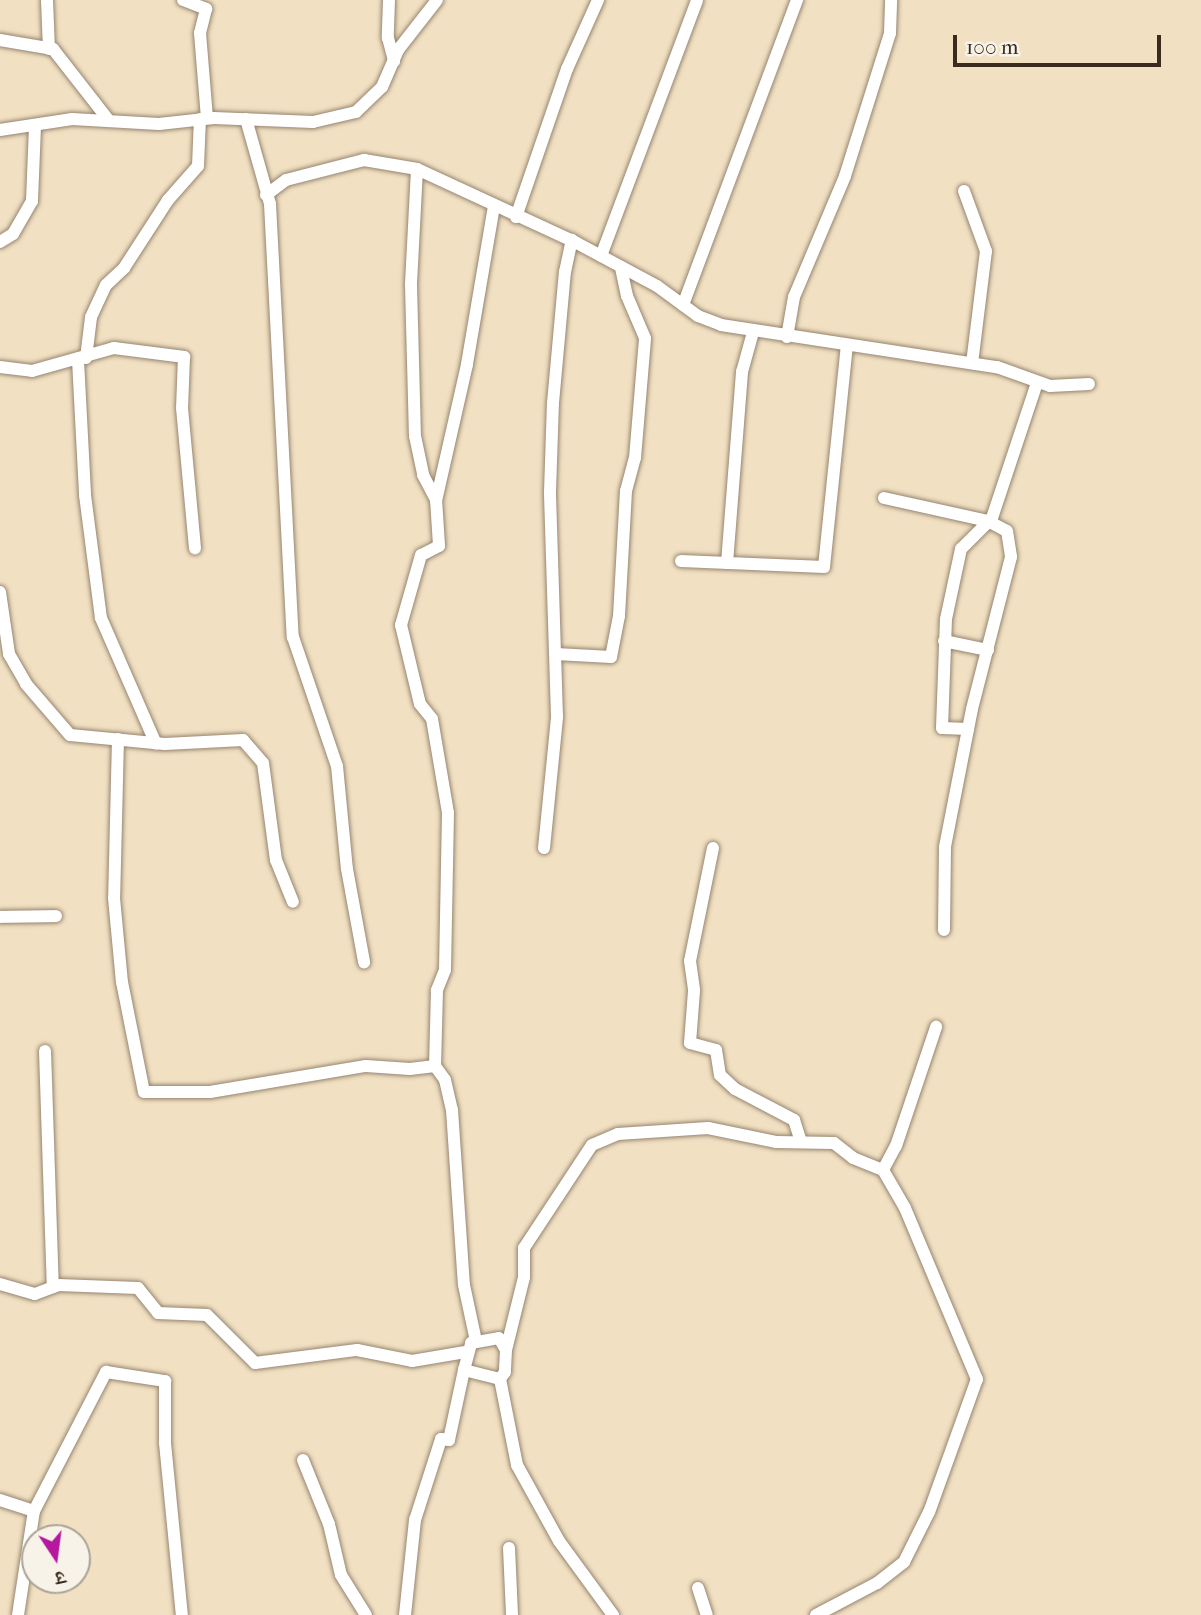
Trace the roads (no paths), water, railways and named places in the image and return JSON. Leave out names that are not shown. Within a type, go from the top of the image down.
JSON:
[{"type":"street","points":[[47,0],[49,49],[107,118]]},
{"type":"street","points":[[156,744],[101,618],[85,495],[82,359],[91,317],[106,285],[124,268],[169,200],[198,166],[204,119],[200,33],[210,5],[183,0]]},
{"type":"street","points":[[389,0],[388,38],[394,61]]},
{"type":"street","points":[[0,130],[107,118],[159,124],[204,119],[313,122],[356,112],[382,87],[394,61],[437,0]]},
{"type":"street","points":[[516,217],[567,69],[598,0]]},
{"type":"street","points":[[601,256],[697,0]]},
{"type":"street","points":[[683,305],[797,0]]},
{"type":"street","points":[[787,337],[794,297],[814,240],[828,222],[841,187],[890,33],[891,0]]},
{"type":"street","points":[[0,40],[49,49]]},
{"type":"street","points":[[246,119],[270,204],[293,637],[337,766],[346,869],[364,962]]},
{"type":"street","points":[[0,242],[13,234],[32,201],[35,125]]},
{"type":"street","points":[[266,195],[286,180],[364,160],[418,169],[445,178],[516,217],[572,240],[709,321],[753,332],[997,367],[1037,383],[1089,384]]},
{"type":"street","points":[[418,169],[411,285],[415,436],[423,475],[436,500]]},
{"type":"street","points":[[964,191],[986,251],[972,363]]},
{"type":"street","points":[[476,1341],[464,1285],[452,1110],[445,1080],[435,1066],[437,990],[445,970],[449,813],[432,719],[420,704],[401,625],[421,555],[439,546],[436,500],[467,364],[494,206]]},
{"type":"street","points":[[544,848],[557,717],[550,492],[553,403],[565,272],[572,240]]},
{"type":"street","points":[[556,654],[611,657],[619,616],[626,491],[635,458],[645,338],[626,296],[621,268]]},
{"type":"street","points":[[727,563],[742,372],[753,332]]},
{"type":"street","points":[[681,561],[824,567],[847,346]]},
{"type":"street","points":[[0,367],[32,371],[114,348],[184,357],[182,408],[195,548]]},
{"type":"street","points":[[968,729],[942,728],[944,641],[961,549],[988,521],[1037,383]]},
{"type":"street","points":[[884,498],[988,521],[1007,530],[1011,557],[968,729],[945,847],[944,930]]},
{"type":"street","points":[[0,593],[9,654],[26,684],[70,735],[156,744],[243,740],[263,763],[276,860],[293,902]]},
{"type":"street","points":[[944,641],[988,650]]},
{"type":"street","points":[[118,739],[114,898],[122,982],[144,1092],[210,1092],[366,1066],[410,1069],[435,1066]]},
{"type":"street","points":[[713,848],[690,961],[694,990],[690,1043],[716,1050],[720,1075],[735,1089],[794,1120],[800,1139]]},
{"type":"street","points":[[0,917],[56,916]]},
{"type":"street","points":[[883,1170],[936,1027]]},
{"type":"street","points":[[45,1051],[53,1287]]},
{"type":"street","points":[[613,1615],[559,1541],[517,1465],[500,1379],[505,1372],[506,1350],[524,1277],[524,1248],[592,1145],[618,1134],[708,1128],[776,1142],[800,1139],[834,1143],[853,1158],[883,1170],[905,1208],[977,1379],[929,1512],[904,1562],[823,1614]]},
{"type":"street","points":[[0,1284],[35,1294],[53,1287],[138,1288],[158,1313],[208,1315],[255,1363],[357,1350],[412,1360],[466,1352]]},
{"type":"street","points":[[405,1615],[415,1520],[441,1440],[449,1440],[466,1352],[476,1341],[499,1338],[506,1350]]},
{"type":"street","points":[[464,1370],[470,1375],[500,1379]]},
{"type":"street","points":[[18,1615],[34,1511],[106,1372],[165,1381],[165,1443],[182,1615]]},
{"type":"street","points":[[303,1460],[329,1524],[341,1575],[366,1615]]},
{"type":"street","points":[[0,1500],[34,1511]]},
{"type":"street","points":[[509,1548],[512,1615]]},
{"type":"street","points":[[698,1588],[707,1615]]}]
